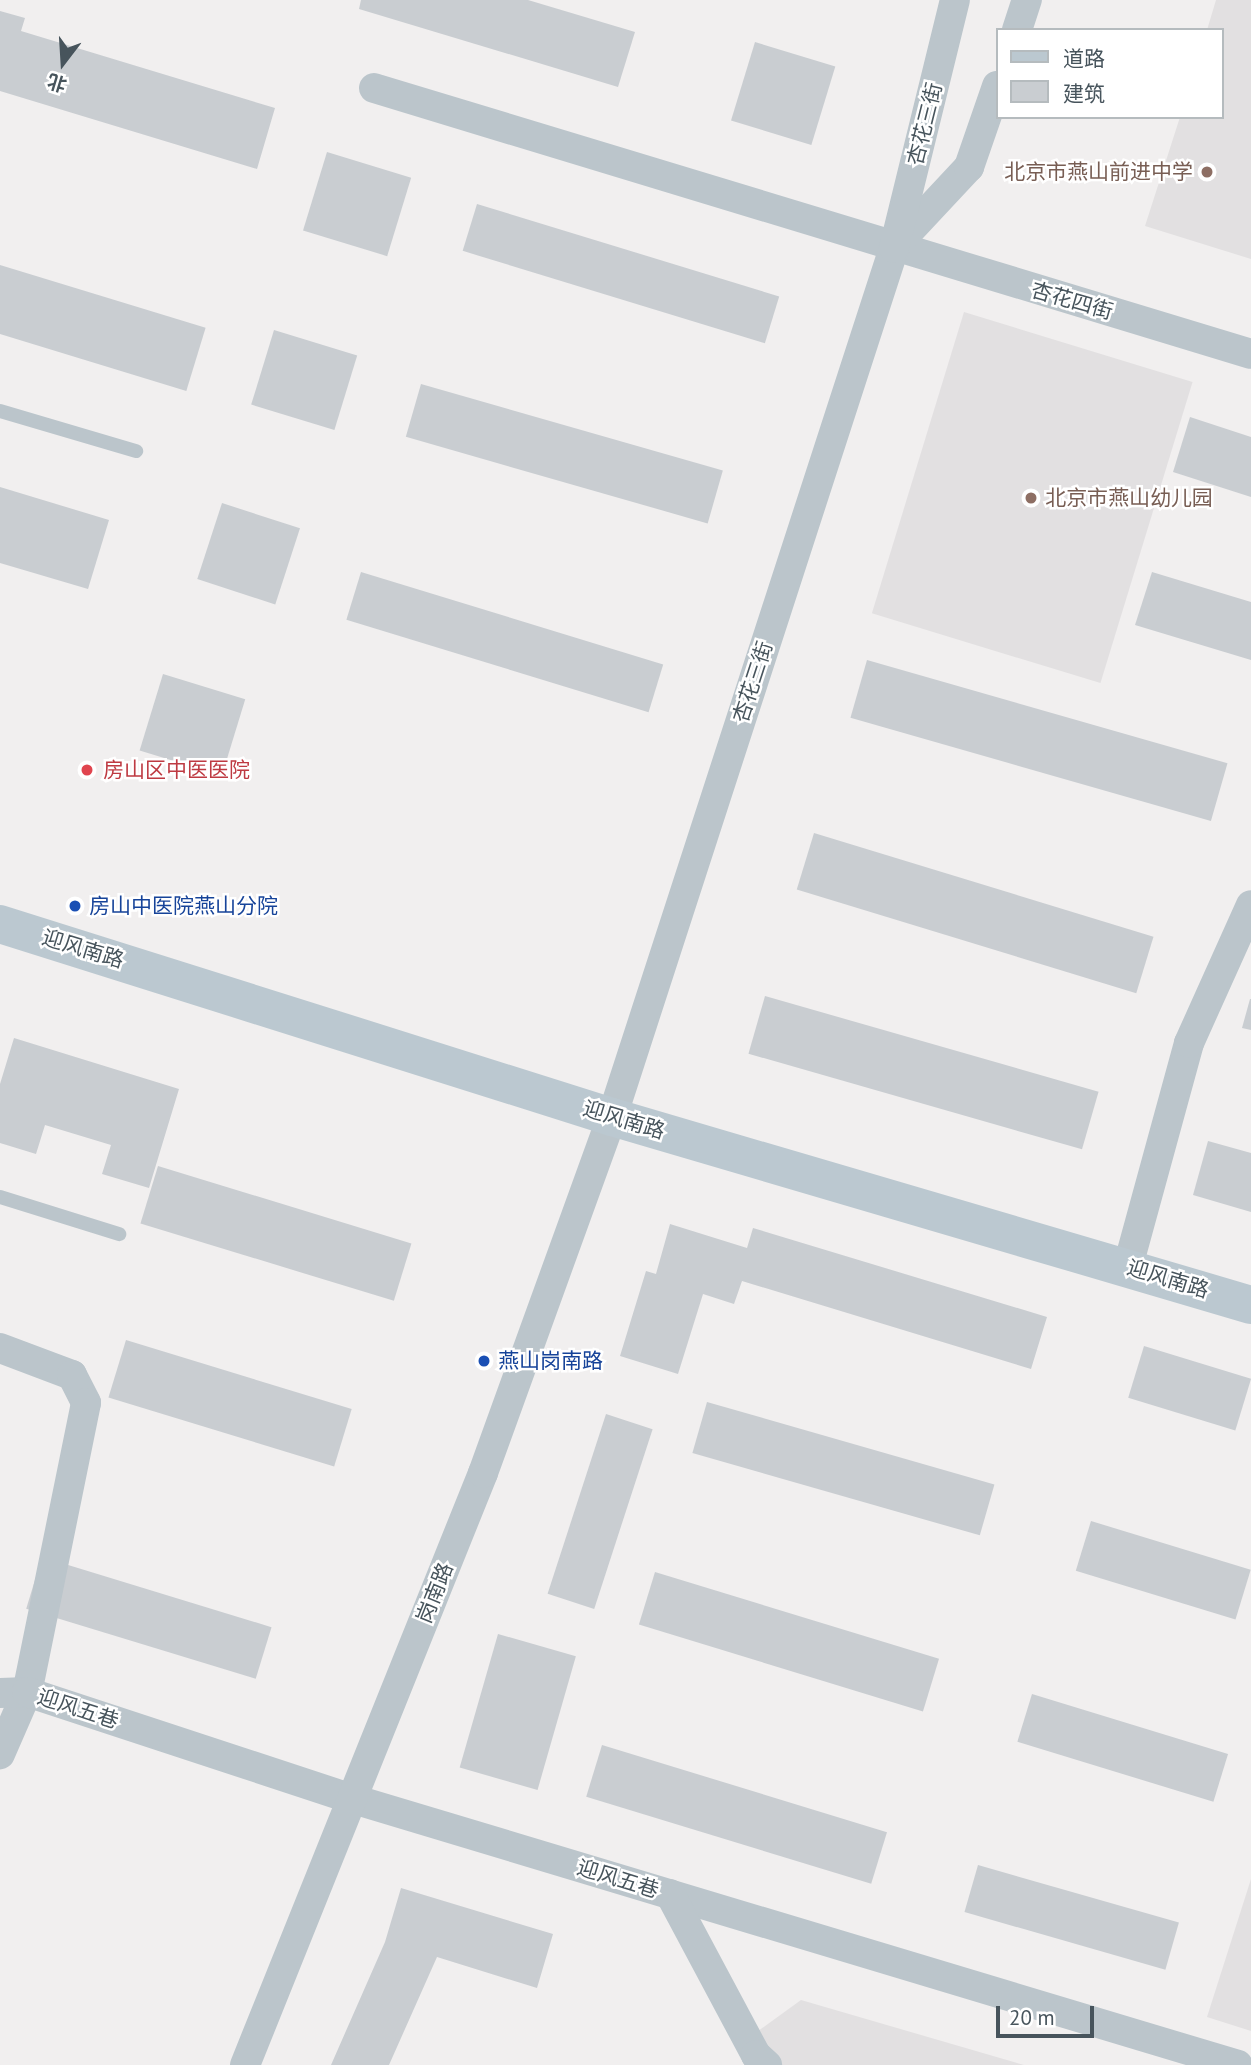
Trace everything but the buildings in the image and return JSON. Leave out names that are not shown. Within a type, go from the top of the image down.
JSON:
[{"type":"street","name":"杏花三街","points":[[612,1117],[894,248],[955,0]]},
{"type":"street","points":[[1018,28],[1027,0]]},
{"type":"street","name":"杏花四街","points":[[374,88],[894,248],[1251,354]]},
{"type":"street","name":"杏花三街","points":[[894,248],[969,167],[996,89]]},
{"type":"street","points":[[1128,1266],[1189,1043],[1251,905]]},
{"type":"street","name":"迎风南路","points":[[0,924],[612,1117],[1128,1266],[1251,1305]]},
{"type":"street","name":"岗南路","points":[[245,2065],[483,1474],[612,1117]]},
{"type":"street","points":[[0,1349],[72,1375],[86,1403],[13,1692],[0,1754]]},
{"type":"street","name":"迎风五巷","points":[[13,1692],[353,1799],[1238,2065]]},
{"type":"street","points":[[670,1894],[756,2054],[767,2065]]},
{"type":"lane","points":[[0,411],[136,451]]},
{"type":"lane","points":[[0,1197],[119,1234]]},
{"type":"shaded area","name":"北京市燕山前进中学","points":[[1216,0],[1251,0],[1251,259],[1145,226],[1179,119],[1223,119],[1223,28],[1208,28]]},
{"type":"shaded area","name":"北京市燕山幼儿园","points":[[964,312],[1193,382],[1100,683],[872,613]]},
{"type":"shaded area","points":[[1251,1879],[1251,2031],[1207,2017]]},
{"type":"shaded area","points":[[801,2000],[1024,2065],[764,2065],[747,2039]]},
{"type":"place","name":"北京市燕山前进中学","points":[[1207,172]]},
{"type":"place","name":"北京市燕山幼儿园","points":[[1031,498]]},
{"type":"place","name":"房山区中医医院","points":[[87,770]]},
{"type":"place","name":"房山中医院燕山分院","points":[[75,906]]},
{"type":"place","name":"燕山岗南路","points":[[484,1361]]}]
